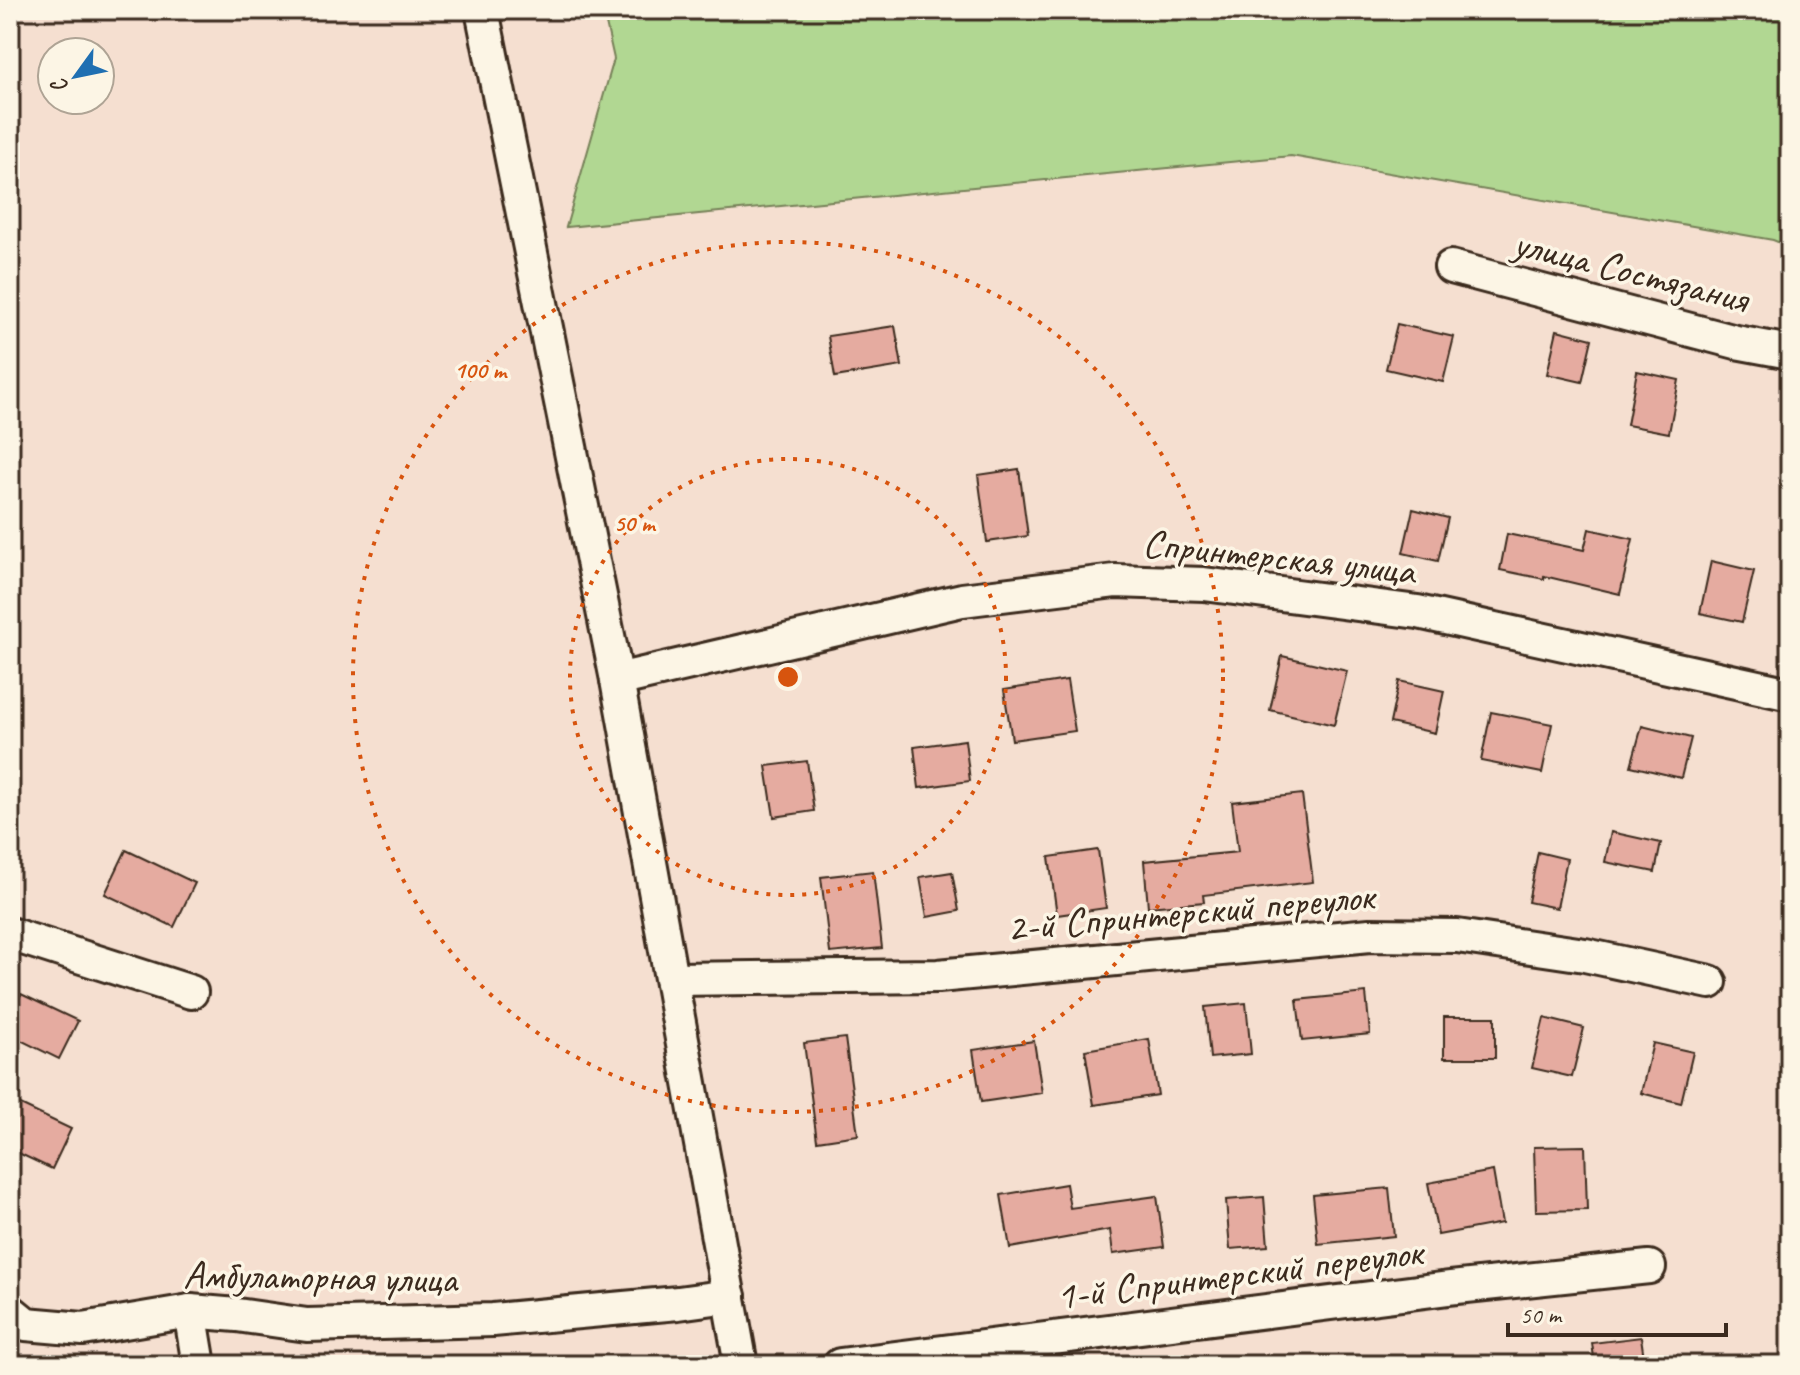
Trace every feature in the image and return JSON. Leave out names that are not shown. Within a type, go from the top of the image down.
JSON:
[{"type":"street","points":[[482,10],[617,680],[741,1365]]},
{"type":"street","name":"улица Состязания","points":[[1451,267],[1736,342],[1790,352]]},
{"type":"street","name":"Спринтерская улица","points":[[617,680],[962,600],[1115,581],[1204,584],[1418,612],[1790,694]]},
{"type":"street","points":[[10,934],[191,992]]},
{"type":"street","name":"2-й Спринтерский переулок","points":[[673,979],[938,976],[1370,935],[1457,936],[1585,955],[1710,982]]},
{"type":"street","name":"1-й Спринтерский переулок","points":[[840,1365],[1449,1288],[1649,1267]]},
{"type":"street","name":"Амбулаторная улица","points":[[10,1311],[26,1324],[83,1329],[190,1311],[307,1325],[493,1320],[729,1296]]},
{"type":"street","points":[[190,1311],[199,1365]]},
{"type":"green space","points":[[603,10],[1790,10],[1790,247],[1773,240],[1291,156],[566,227],[614,59]]},
{"type":"building","points":[[1397,324],[1454,337],[1443,382],[1386,369]]},
{"type":"building","points":[[895,326],[902,366],[835,377],[828,336]]},
{"type":"building","points":[[1557,330],[1592,339],[1582,382],[1547,374]]},
{"type":"building","points":[[1637,371],[1679,380],[1669,433],[1627,425]]},
{"type":"building","points":[[1019,469],[1028,536],[987,542],[978,475]]},
{"type":"building","points":[[1413,509],[1448,518],[1438,561],[1403,553]]},
{"type":"building","points":[[1589,529],[1633,539],[1620,594],[1544,576],[1544,579],[1500,570],[1507,534],[1584,550]]},
{"type":"building","points":[[1711,561],[1754,571],[1742,622],[1700,613]]},
{"type":"building","points":[[1282,656],[1347,671],[1334,725],[1270,710]]},
{"type":"building","points":[[1067,680],[1075,731],[1012,740],[1004,690]]},
{"type":"building","points":[[1399,681],[1444,691],[1435,733],[1390,723]]},
{"type":"building","points":[[1491,712],[1552,724],[1542,773],[1481,761]]},
{"type":"building","points":[[1642,726],[1691,738],[1681,778],[1631,766]]},
{"type":"building","points":[[965,740],[970,781],[919,788],[914,747]]},
{"type":"building","points":[[807,761],[814,811],[774,817],[766,766]]},
{"type":"building","points":[[1302,794],[1313,882],[1203,895],[1204,902],[1148,907],[1144,861],[1238,852],[1232,802]]},
{"type":"building","points":[[1611,832],[1661,843],[1655,872],[1605,862]]},
{"type":"building","points":[[126,850],[195,883],[174,927],[105,894]]},
{"type":"building","points":[[1098,850],[1106,908],[1057,915],[1049,857]]},
{"type":"building","points":[[1538,852],[1567,859],[1557,908],[1528,902]]},
{"type":"building","points":[[873,871],[882,948],[830,953],[821,877]]},
{"type":"building","points":[[952,872],[959,911],[927,917],[920,877]]},
{"type":"building","points":[[1366,993],[1370,1034],[1302,1041],[1297,1000]]},
{"type":"building","points":[[21,994],[78,1021],[59,1059],[10,1035],[10,1017]]},
{"type":"building","points":[[1246,1003],[1251,1054],[1210,1058],[1205,1007]]},
{"type":"building","points":[[1444,1017],[1495,1017],[1495,1058],[1444,1058]]},
{"type":"building","points":[[1544,1018],[1584,1028],[1572,1077],[1532,1068]]},
{"type":"building","points":[[845,1038],[858,1135],[817,1141],[804,1043]]},
{"type":"building","points":[[1149,1039],[1158,1095],[1094,1105],[1085,1050]]},
{"type":"building","points":[[1034,1041],[1042,1093],[981,1102],[973,1050]]},
{"type":"building","points":[[1653,1043],[1693,1052],[1681,1103],[1641,1093]]},
{"type":"building","points":[[10,1100],[71,1129],[52,1169],[10,1149]]},
{"type":"building","points":[[1585,1146],[1587,1210],[1536,1211],[1534,1147]]},
{"type":"building","points":[[1493,1171],[1502,1223],[1438,1235],[1428,1183]]},
{"type":"building","points":[[1066,1184],[1070,1208],[1157,1196],[1164,1247],[1113,1254],[1110,1230],[1010,1248],[1001,1195]]},
{"type":"building","points":[[1389,1188],[1394,1236],[1318,1244],[1313,1195]]},
{"type":"building","points":[[1264,1197],[1268,1246],[1230,1249],[1226,1200]]},
{"type":"building","points":[[1641,1337],[1645,1365],[1595,1365],[1592,1343]]}]
